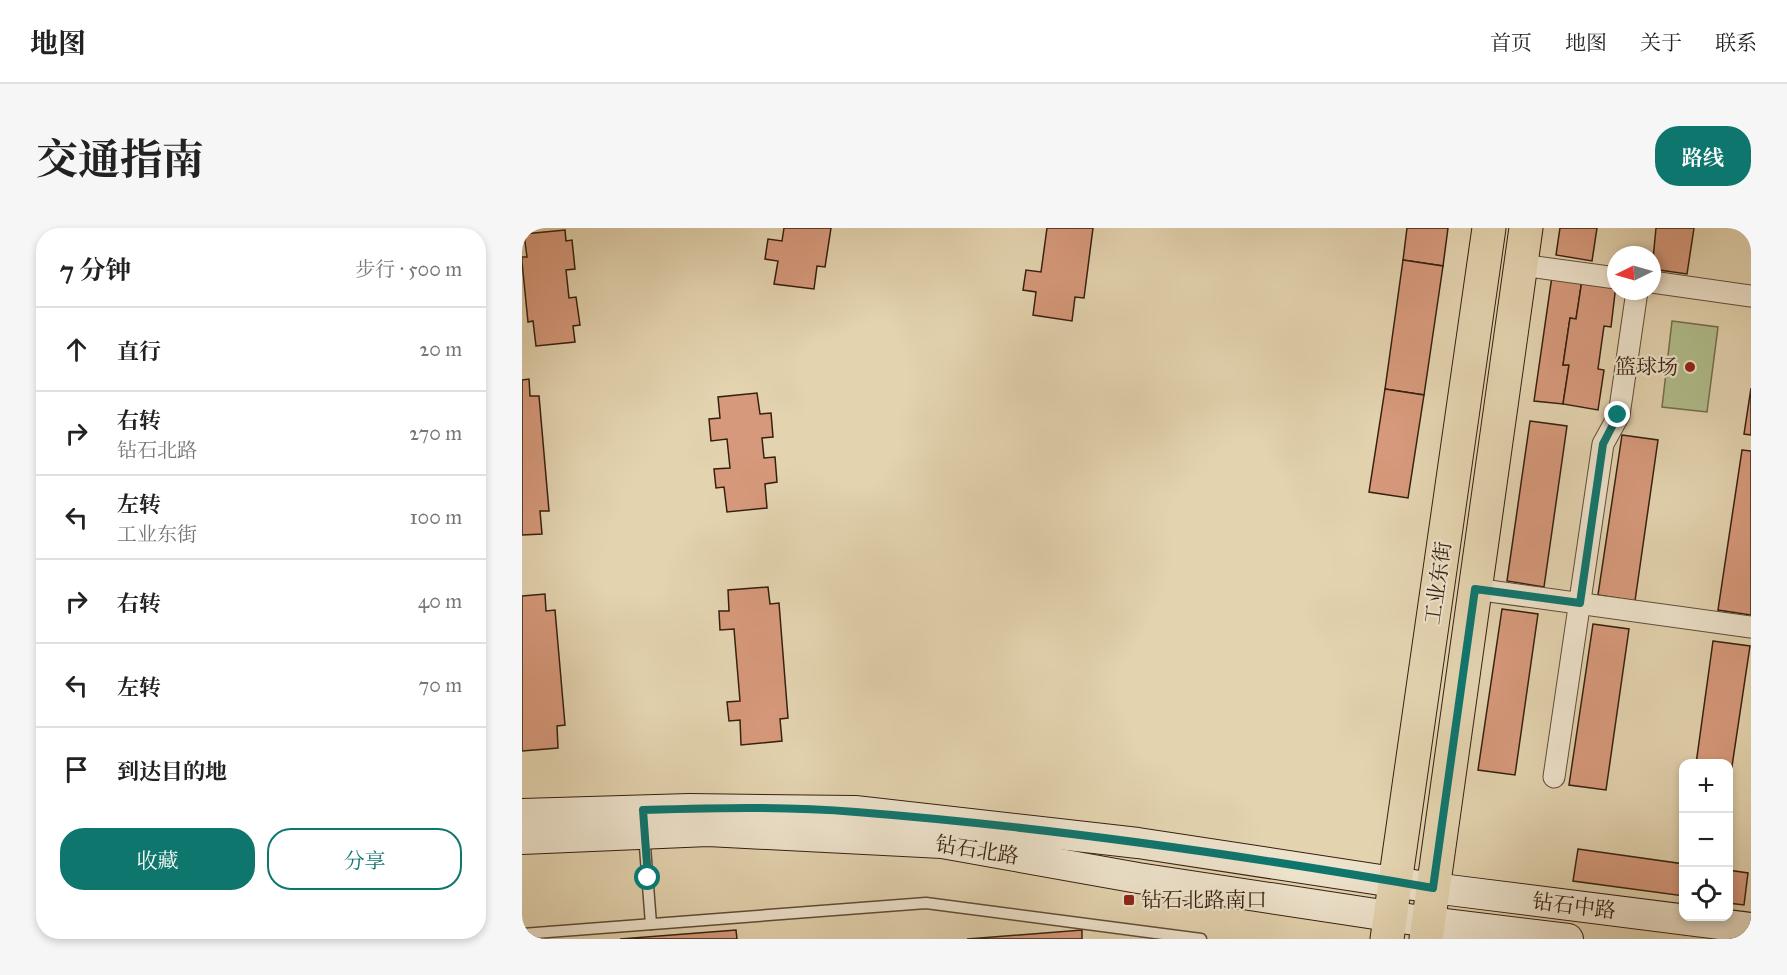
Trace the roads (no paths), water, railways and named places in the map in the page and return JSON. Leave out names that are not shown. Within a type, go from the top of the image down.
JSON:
[{"type":"main road","name":"工业东街","points":[[1389,927],[1489,228]]},
{"type":"main road","name":"工业东街","points":[[1427,931],[1526,228]]},
{"type":"main road","name":"钻石北路","points":[[522,839],[643,821],[781,809],[855,812],[1138,843],[1433,888]]},
{"type":"main road","name":"钻石北路","points":[[522,814],[942,843],[1138,878],[1389,927],[1427,931]]},
{"type":"main road","name":"钻石中路","points":[[1433,888],[1751,928]]},
{"type":"main road","name":"钻石中路","points":[[1427,931],[1568,939]]},
{"type":"street","points":[[1521,265],[1607,277]]},
{"type":"street","points":[[1661,283],[1751,296]]},
{"type":"street","points":[[1554,777],[1603,444],[1618,415],[1636,300]]},
{"type":"street","points":[[1475,589],[1751,627]]},
{"type":"lane","points":[[643,821],[651,924]]},
{"type":"lane","points":[[522,934],[926,903],[1201,939]]},
{"type":"place","name":"篮球场","points":[[1690,367]]},
{"type":"place","name":"钻石北路南口","points":[[1129,900]]}]
